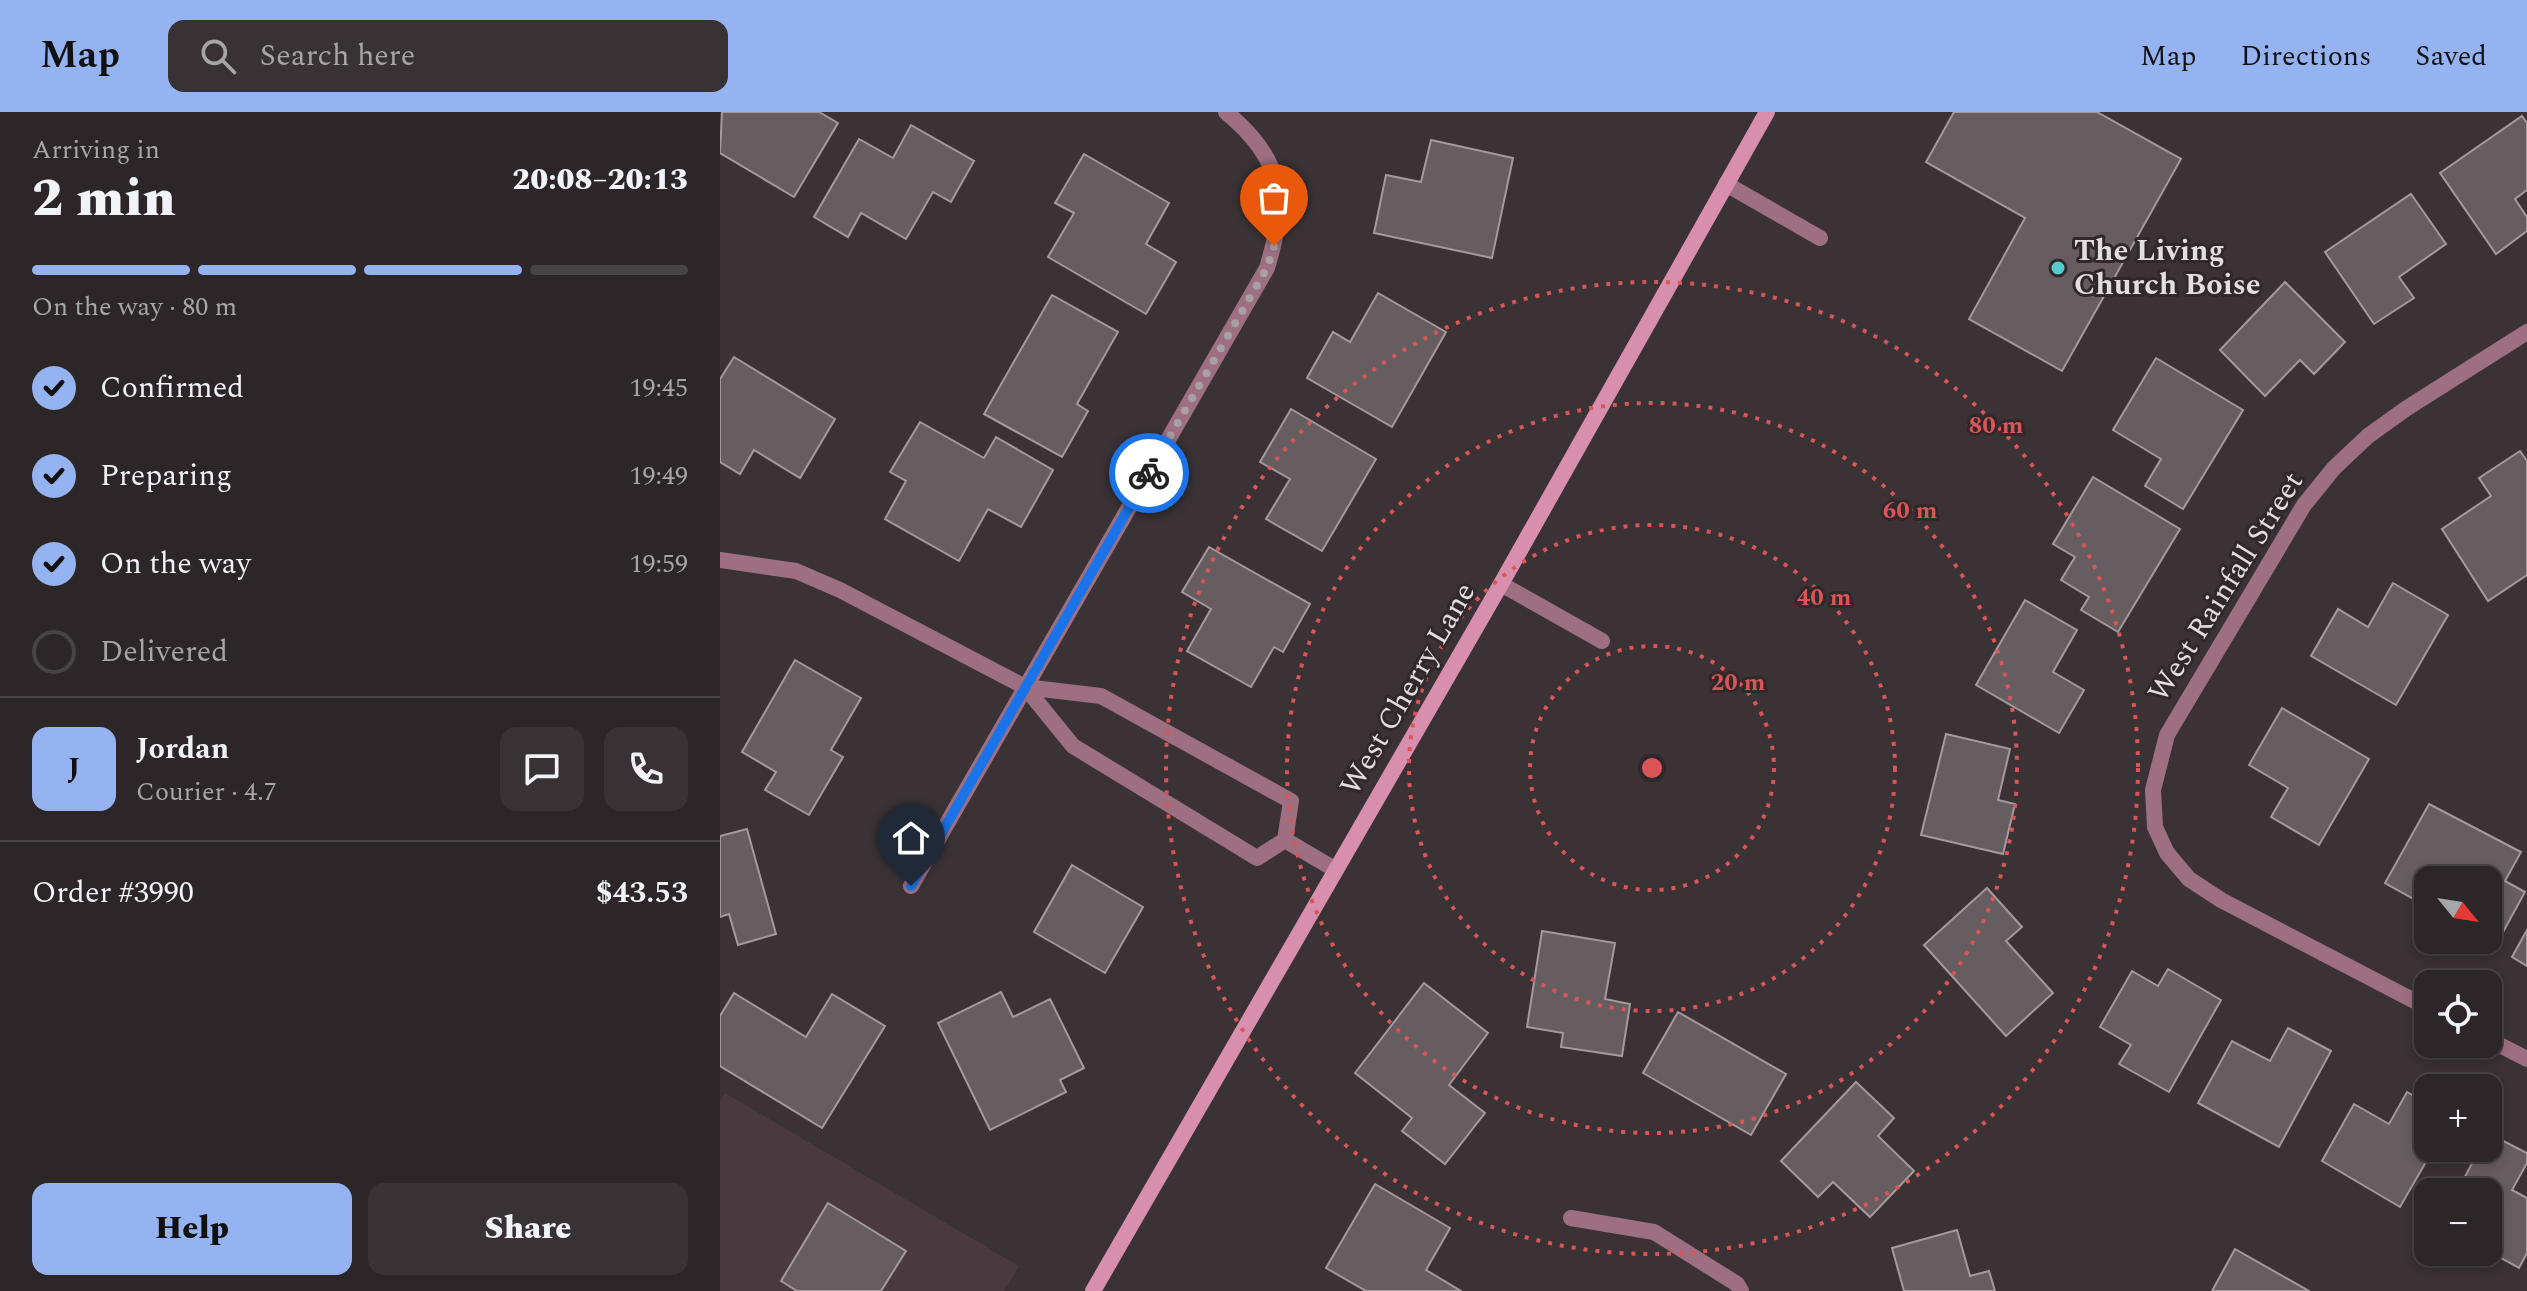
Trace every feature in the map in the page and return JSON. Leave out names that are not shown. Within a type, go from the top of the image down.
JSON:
[{"type":"main road","name":"West Cherry Lane","points":[[1093,1291],[1501,584],[1767,112]]},
{"type":"street","points":[[911,886],[1267,268],[1280,224],[1276,177],[1254,135],[1226,112]]},
{"type":"street","points":[[1726,184],[1820,238]]},
{"type":"street","name":"West Rainfall Street","points":[[2414,1001],[2221,900],[2189,879],[2167,853],[2155,827],[2153,790],[2167,735],[2304,505],[2368,436],[2527,332]]},
{"type":"street","points":[[720,560],[796,571],[840,590],[1025,687],[1101,696],[1291,801],[1285,840],[1257,858],[1073,746],[1025,687]]},
{"type":"street","points":[[1501,584],[1602,641]]},
{"type":"street","points":[[1285,840],[1336,870]]},
{"type":"street","points":[[2502,1046],[2527,1059]]},
{"type":"street","points":[[1571,1218],[1654,1232],[1737,1284],[1741,1291]]},
{"type":"shaded area","points":[[725,1093],[1019,1266],[1004,1291],[720,1291],[720,1101]]},
{"type":"building","points":[[722,112],[819,112],[838,123],[794,197],[720,153]]},
{"type":"building","name":"The Living Church Boise","points":[[1954,112],[2097,112],[2181,159],[2062,371],[1969,319],[2025,218],[1926,162]]},
{"type":"building","points":[[2522,116],[2527,123],[2527,190],[2515,199],[2527,217],[2527,231],[2496,254],[2440,173]]},
{"type":"building","points":[[911,125],[974,161],[951,202],[933,192],[906,239],[861,213],[848,237],[814,217],[859,139],[893,158]]},
{"type":"building","points":[[1431,140],[1513,158],[1492,258],[1374,233],[1386,175],[1421,182]]},
{"type":"building","points":[[1084,154],[1169,203],[1146,244],[1176,262],[1146,314],[1048,257],[1074,213],[1055,203]]},
{"type":"building","points":[[2411,194],[2446,244],[2399,277],[2414,298],[2374,324],[2325,252]]},
{"type":"building","points":[[2285,282],[2345,342],[2314,374],[2300,360],[2265,396],[2220,350]]},
{"type":"building","points":[[1378,293],[1446,332],[1392,427],[1307,378],[1333,332],[1350,342]]},
{"type":"building","points":[[1052,295],[1118,332],[1077,404],[1088,411],[1062,457],[984,414]]},
{"type":"building","points":[[734,357],[835,419],[800,478],[754,450],[740,474],[720,462],[720,379]]},
{"type":"building","points":[[2156,358],[2243,410],[2183,509],[2145,486],[2161,459],[2113,430]]},
{"type":"building","points":[[1291,409],[1376,459],[1322,551],[1266,519],[1290,479],[1260,462]]},
{"type":"building","points":[[920,422],[984,458],[996,437],[1053,470],[1021,527],[988,509],[959,561],[885,519],[906,481],[890,472]]},
{"type":"building","points":[[2520,451],[2527,461],[2527,575],[2488,601],[2442,529],[2491,496],[2479,478]]},
{"type":"building","points":[[2093,477],[2180,529],[2118,632],[2081,610],[2089,597],[2061,580],[2075,557],[2053,544]]},
{"type":"building","points":[[1209,547],[1310,604],[1283,652],[1274,647],[1251,687],[1187,651],[1211,609],[1182,592]]},
{"type":"building","points":[[2393,583],[2448,615],[2396,705],[2311,656],[2338,609],[2368,627]]},
{"type":"building","points":[[2025,600],[2077,630],[2053,672],[2084,690],[2059,733],[1976,685]]},
{"type":"building","points":[[795,660],[861,698],[831,750],[843,757],[809,815],[765,790],[776,772],[742,752]]},
{"type":"building","points":[[2282,708],[2369,759],[2319,845],[2271,817],[2288,788],[2249,765]]},
{"type":"building","points":[[1946,734],[2010,749],[1998,800],[2015,804],[2003,854],[1921,835]]},
{"type":"building","points":[[2429,804],[2521,852],[2505,881],[2525,892],[2502,934],[2502,866],[2414,866],[2414,899],[2385,883]]},
{"type":"building","points":[[747,829],[776,934],[738,945],[729,914],[720,917],[720,836]]},
{"type":"building","points":[[1072,865],[1143,907],[1105,973],[1034,932]]},
{"type":"building","points":[[1987,888],[2022,927],[2006,941],[2053,993],[2006,1036],[1924,945]]},
{"type":"building","points":[[2527,930],[2527,966],[2512,957]]},
{"type":"building","points":[[1542,931],[1615,943],[1605,999],[1630,1004],[1622,1056],[1561,1047],[1563,1033],[1527,1027]]},
{"type":"building","points":[[2168,969],[2221,1000],[2169,1092],[2119,1064],[2131,1045],[2100,1027],[2132,971],[2158,986]]},
{"type":"building","points":[[1424,983],[1488,1033],[1449,1085],[1485,1113],[1445,1164],[1402,1131],[1412,1118],[1355,1073]]},
{"type":"building","points":[[1001,992],[1013,1017],[1050,999],[1084,1068],[1060,1080],[1066,1092],[990,1130],[938,1023]]},
{"type":"building","points":[[734,993],[806,1037],[832,994],[885,1026],[822,1128],[720,1066],[720,1016]]},
{"type":"building","points":[[1678,1012],[1786,1074],[1751,1135],[1643,1073]]},
{"type":"building","points":[[2288,1028],[2331,1051],[2279,1147],[2198,1103],[2232,1041],[2270,1061]]},
{"type":"building","points":[[1856,1082],[1894,1118],[1878,1136],[1914,1171],[1870,1217],[1833,1182],[1818,1197],[1781,1161]]},
{"type":"building","points":[[2407,1092],[2414,1096],[2414,1162],[2426,1162],[2400,1207],[2322,1161],[2354,1104],[2389,1124]]},
{"type":"building","points":[[2502,1140],[2527,1153],[2527,1163],[2512,1190],[2527,1198],[2527,1253],[2519,1268],[2502,1259],[2502,1178],[2464,1178],[2473,1162],[2502,1162]]},
{"type":"building","points":[[1375,1184],[1450,1228],[1426,1270],[1461,1291],[1366,1291],[1326,1268]]},
{"type":"building","points":[[828,1203],[906,1251],[881,1291],[797,1291],[781,1281]]},
{"type":"building","points":[[1957,1230],[1970,1276],[1989,1271],[1995,1291],[1904,1291],[1892,1248]]},
{"type":"building","points":[[2235,1249],[2309,1291],[2212,1291]]},
{"type":"way so far","points":[[1149,473],[1267,268],[1274,246]]},
{"type":"place","name":"The Living Church Boise","points":[[2058,268]]},
{"type":"route","points":[[911,886],[1149,473]]}]
